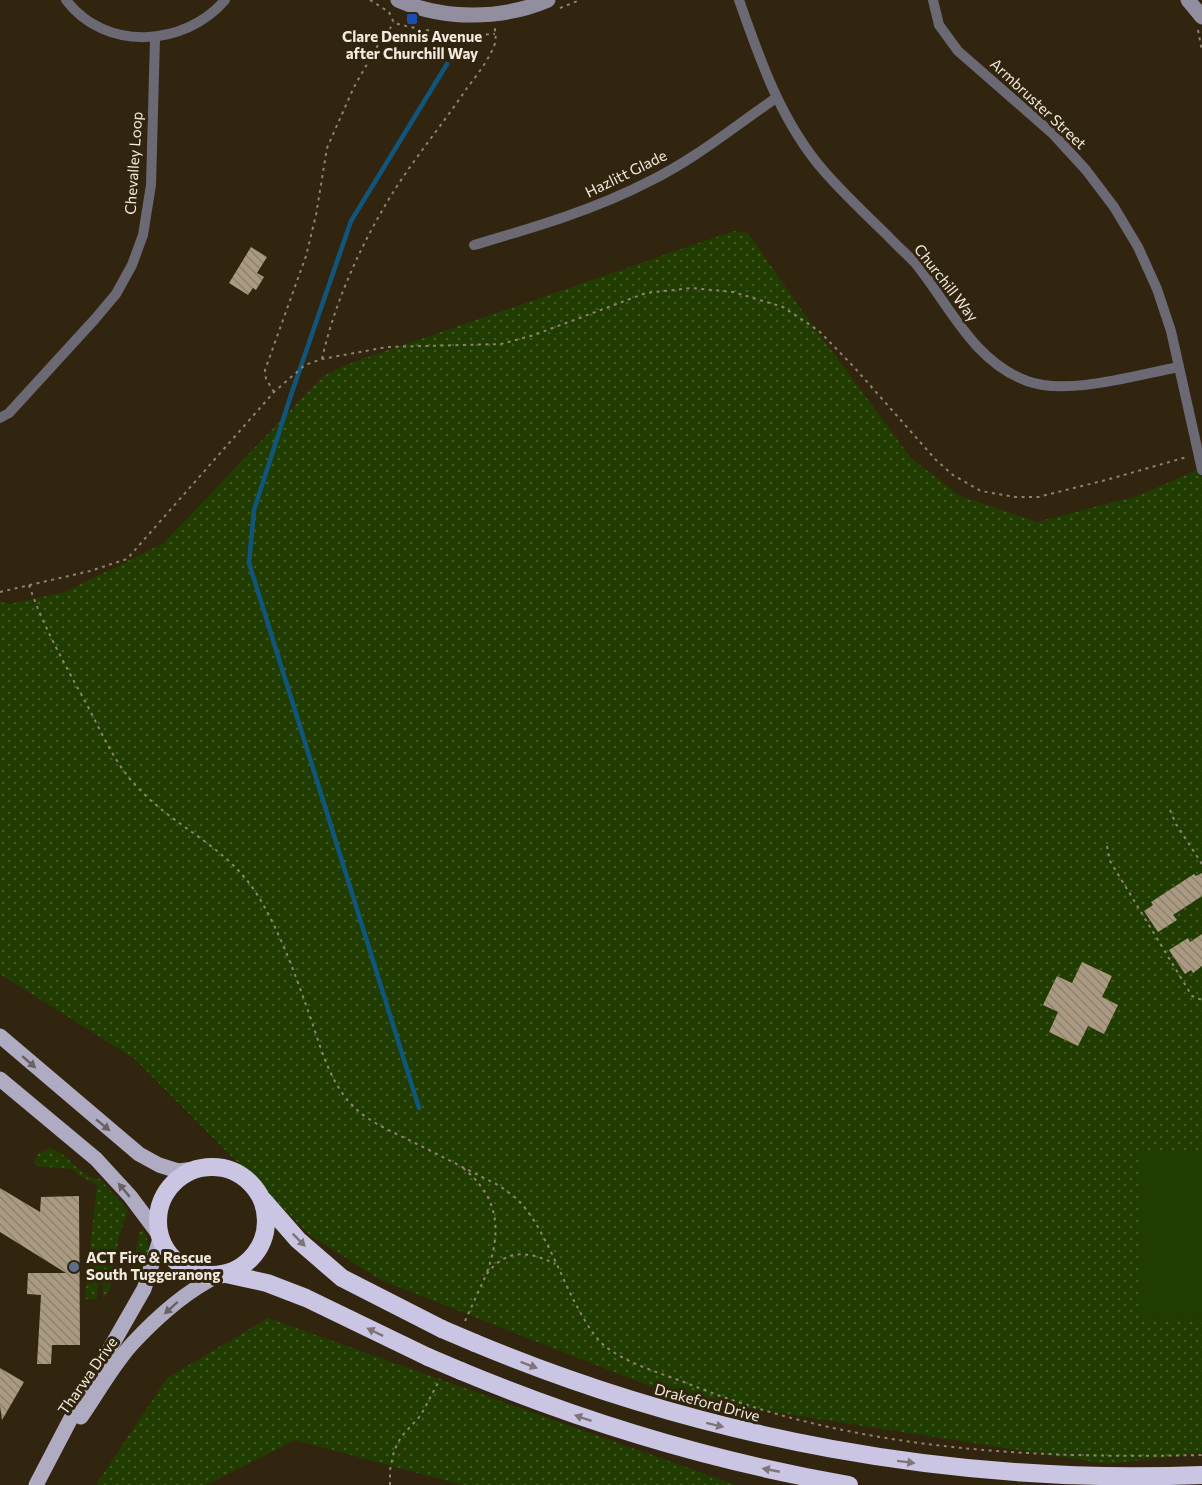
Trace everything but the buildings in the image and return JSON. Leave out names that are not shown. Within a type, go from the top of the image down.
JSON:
[{"type":"highway","points":[[223,1274],[241,1268],[253,1257],[266,1228],[265,1212],[260,1196],[250,1183],[236,1173],[220,1168],[203,1168],[186,1174],[172,1185],[162,1201],[158,1218],[160,1238],[170,1256],[183,1268],[201,1275],[223,1274],[267,1283],[306,1298],[428,1357],[452,1372],[612,1428],[751,1467],[849,1485]]},
{"type":"highway","name":"Drakeford Drive","points":[[260,1196],[298,1240],[342,1278],[442,1329],[475,1343],[567,1379],[658,1409],[750,1434],[843,1452],[983,1471],[1076,1477],[1202,1475]]},
{"type":"main road","points":[[0,1036],[138,1154],[159,1165],[178,1171],[203,1168]]},
{"type":"main road","points":[[0,1079],[96,1159],[129,1196],[160,1238]]},
{"type":"main road","name":"Tharwa Drive","points":[[51,1460],[81,1399],[144,1289],[160,1238]]},
{"type":"main road","name":"Tharwa Drive","points":[[36,1485],[131,1346],[174,1305],[198,1286],[223,1274]]},
{"type":"street","points":[[66,0],[85,18],[114,33],[145,38],[178,32],[199,23],[225,0]]},
{"type":"street","points":[[398,0],[421,9],[464,15],[525,9],[548,0]]},
{"type":"street","name":"Churchill Way","points":[[740,0],[776,98],[809,153],[853,203],[914,261],[974,345],[1003,369],[1032,382],[1062,387],[1179,367]]},
{"type":"street","name":"Armbruster Street","points":[[933,0],[939,25],[958,51],[1053,134],[1086,170],[1114,207],[1138,247],[1157,289],[1171,331],[1202,471]]},
{"type":"street","points":[[1188,0],[1202,16]]},
{"type":"street","name":"Chevalley Loop","points":[[0,418],[9,413],[96,319],[116,294],[132,265],[147,219],[151,185],[155,38]]},
{"type":"street","name":"Hazlitt Glade","points":[[474,245],[551,223],[603,204],[653,180],[776,98]]},
{"type":"path","points":[[370,0],[389,12],[394,23]]},
{"type":"path","points":[[322,359],[340,300],[363,246],[387,203],[427,142],[487,59],[495,45],[495,25],[508,24],[507,12]]},
{"type":"path","points":[[394,23],[437,33],[472,36],[495,34]]},
{"type":"path","points":[[274,392],[266,379],[265,369],[306,256],[316,215],[327,148],[354,87],[378,45],[394,23]]},
{"type":"path","points":[[0,592],[90,571],[127,559],[274,392],[305,365],[322,359],[387,346],[501,344],[646,293],[692,288],[733,292],[783,307],[819,331],[936,460],[953,475],[981,492],[1015,497],[1038,497],[1198,454]]},
{"type":"path","points":[[28,585],[69,673],[113,755],[125,772],[152,802],[227,858],[258,896],[277,933],[328,1068],[347,1099],[357,1111],[377,1124],[500,1186],[517,1199],[532,1217],[582,1317],[604,1346],[623,1358],[708,1392],[776,1414],[843,1431],[905,1442],[1018,1454],[1113,1457],[1202,1455]]},
{"type":"path","points":[[1170,810],[1176,824],[1202,864]]},
{"type":"path","points":[[1107,846],[1110,861],[1192,996],[1202,1000]]},
{"type":"path","points":[[458,1164],[482,1186],[493,1210],[496,1240],[486,1275],[462,1329]]},
{"type":"path","points":[[486,1275],[499,1262],[518,1254],[537,1255],[556,1264]]},
{"type":"path","points":[[390,1485],[394,1451],[401,1437],[421,1415],[452,1372]]},
{"type":"green space","points":[[734,231],[748,233],[800,308],[911,458],[960,496],[1037,522],[1137,496],[1202,468],[1202,1453],[1108,1464],[677,1397],[381,1280],[310,1235],[135,1059],[0,974],[0,602],[10,604],[65,592],[164,543],[323,376],[351,363]]},
{"type":"green space","points":[[49,1148],[56,1150],[86,1175],[100,1179],[128,1210],[119,1237],[110,1287],[108,1293],[103,1297],[101,1284],[98,1285],[97,1299],[85,1299],[97,1185],[72,1169],[36,1166],[34,1163],[38,1154]]},
{"type":"green space","points":[[1142,1152],[1202,1152],[1202,1319],[1139,1318]]},
{"type":"green space","points":[[143,1230],[149,1250],[143,1269],[134,1265],[139,1233]]},
{"type":"green space","points":[[268,1318],[736,1485],[463,1485],[295,1440],[206,1485],[96,1485],[167,1378]]},
{"type":"waterway","points":[[419,1108],[249,563],[254,510],[351,221],[447,64]]},
{"type":"place","name":"Clare Dennis Avenue after Churchill Way","points":[[412,19]]},
{"type":"place","name":"ACT Fire & Rescue South Tuggeranong","points":[[74,1267]]}]
